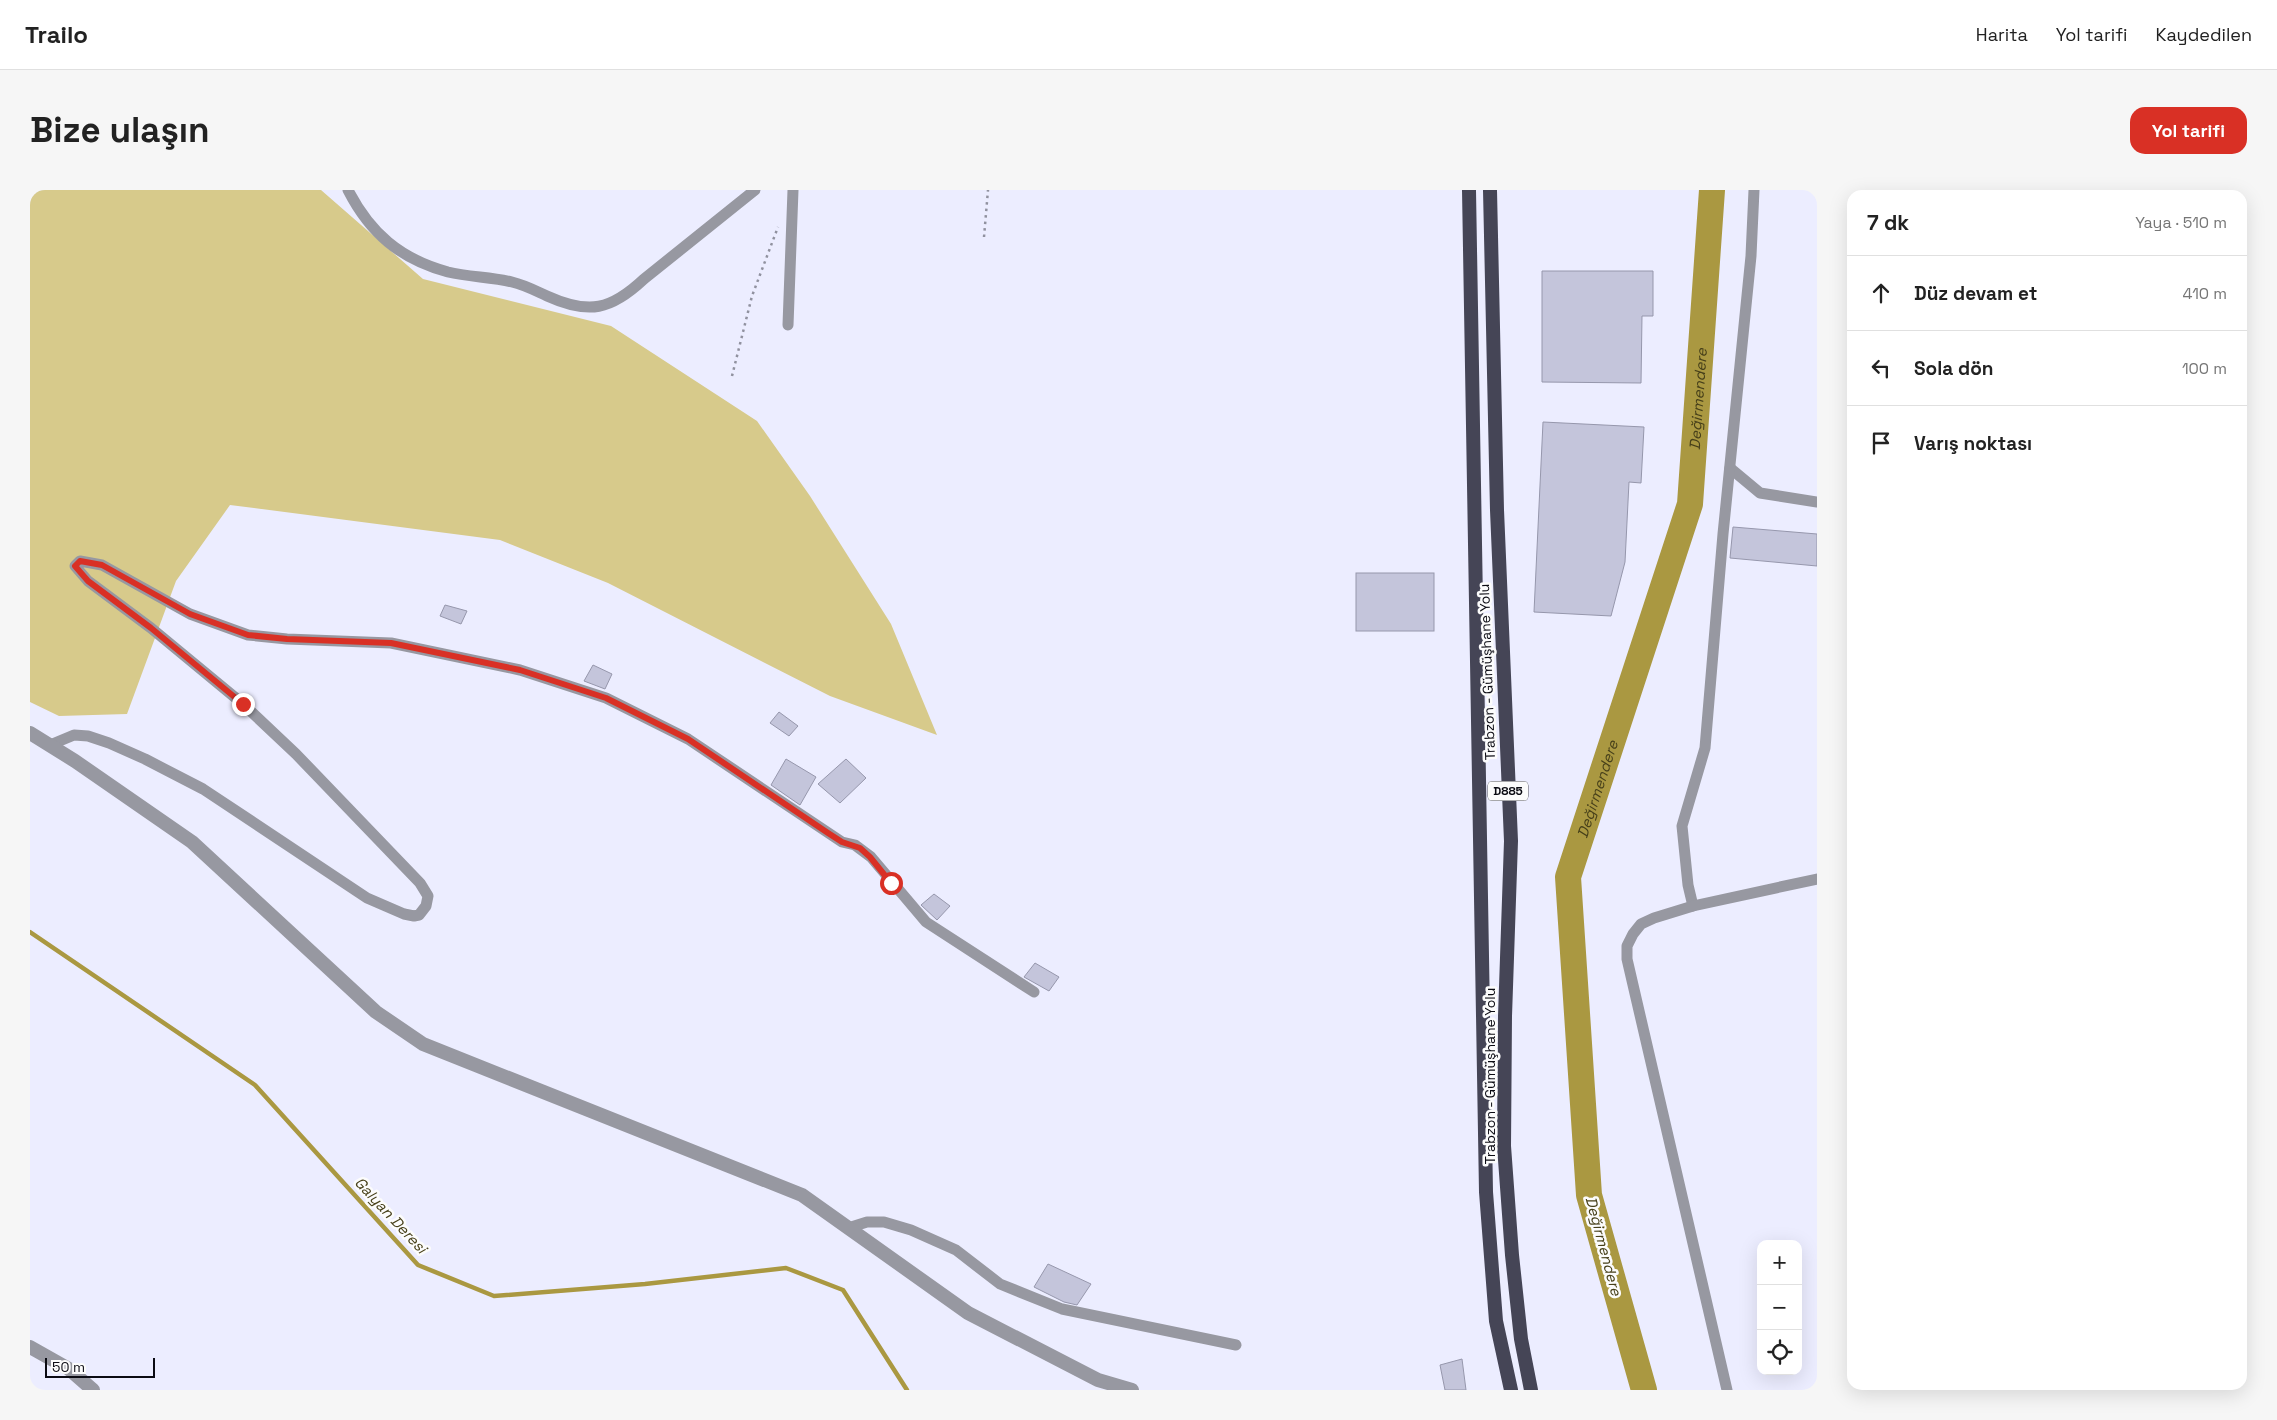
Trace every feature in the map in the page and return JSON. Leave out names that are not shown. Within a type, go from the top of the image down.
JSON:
[{"type":"highway","name":"Trabzon - Gümüşhane Yolu","points":[[1469,190],[1486,1192],[1496,1321],[1511,1390]]},
{"type":"highway","name":"Trabzon - Gümüşhane Yolu","points":[[1490,190],[1497,500],[1511,841],[1505,1016],[1504,1146],[1512,1255],[1521,1339],[1531,1390]]},
{"type":"street","points":[[348,190],[365,220],[378,235],[412,258],[449,272],[511,281],[568,304],[588,308],[609,304],[627,294],[755,190]]},
{"type":"street","points":[[788,325],[793,190]]},
{"type":"street","points":[[1693,906],[1688,885],[1682,826],[1705,748],[1751,256],[1754,190]]},
{"type":"street","points":[[1730,468],[1760,493],[1817,502]]},
{"type":"street","points":[[50,745],[74,735],[88,736],[110,743],[203,789],[367,898],[404,914],[414,916],[419,914],[426,906],[428,896],[420,883],[296,754],[243,704],[151,628],[88,581],[75,566],[80,561],[102,565],[190,614],[248,635],[287,639],[391,643],[520,670],[606,698],[637,712],[717,757],[842,842],[860,848],[926,922],[1034,992]]},
{"type":"street","points":[[30,734],[75,760],[192,842],[376,1012],[423,1044],[802,1195],[968,1313],[1098,1380],[1132,1390]]},
{"type":"street","points":[[1727,1390],[1627,959],[1627,946],[1641,924],[1693,906],[1817,879]]},
{"type":"street","points":[[848,1228],[867,1222],[884,1222],[911,1230],[956,1250],[1000,1284],[1062,1309],[1236,1345]]},
{"type":"street","points":[[30,1347],[69,1369],[93,1390]]},
{"type":"path","points":[[984,237],[988,190]]},
{"type":"path","points":[[732,376],[752,296],[780,220]]},
{"type":"shaded area","points":[[30,190],[321,190],[423,279],[611,326],[757,421],[810,496],[891,624],[937,735],[830,696],[608,583],[500,540],[230,505],[176,581],[127,714],[59,716],[30,702]]},
{"type":"building","points":[[1542,271],[1653,271],[1653,316],[1642,316],[1641,383],[1542,382]]},
{"type":"building","points":[[1543,422],[1644,427],[1641,483],[1629,482],[1625,562],[1611,616],[1534,612]]},
{"type":"building","points":[[1733,527],[1817,534],[1817,566],[1730,558]]},
{"type":"building","points":[[1356,573],[1434,573],[1434,631],[1356,631]]},
{"type":"building","points":[[445,605],[467,611],[461,624],[440,616]]},
{"type":"building","points":[[593,665],[612,674],[605,689],[584,681]]},
{"type":"building","points":[[779,712],[798,726],[789,736],[770,723]]},
{"type":"building","points":[[786,759],[816,777],[800,805],[771,785]]},
{"type":"building","points":[[846,759],[866,778],[840,803],[818,784]]},
{"type":"building","points":[[934,894],[950,906],[937,920],[921,905]]},
{"type":"building","points":[[1035,963],[1059,977],[1049,991],[1024,977]]},
{"type":"building","points":[[1048,1264],[1091,1284],[1077,1305],[1064,1302],[1034,1287]]},
{"type":"building","points":[[1462,1359],[1466,1390],[1445,1390],[1440,1365]]},
{"type":"waterway","name":"Değirmendere","points":[[1644,1390],[1589,1195],[1568,877],[1690,504],[1712,190]]},
{"type":"waterway","name":"Galyan Deresi","points":[[30,932],[255,1085],[418,1265],[494,1296],[645,1284],[786,1268],[843,1290],[907,1390]]},
{"type":"route","points":[[243,704],[151,628],[88,581],[79,573],[75,566],[80,561],[102,565],[190,614],[248,635],[287,639],[391,643],[520,670],[606,698],[688,739],[842,842],[860,848],[870,857],[891,883]]}]
